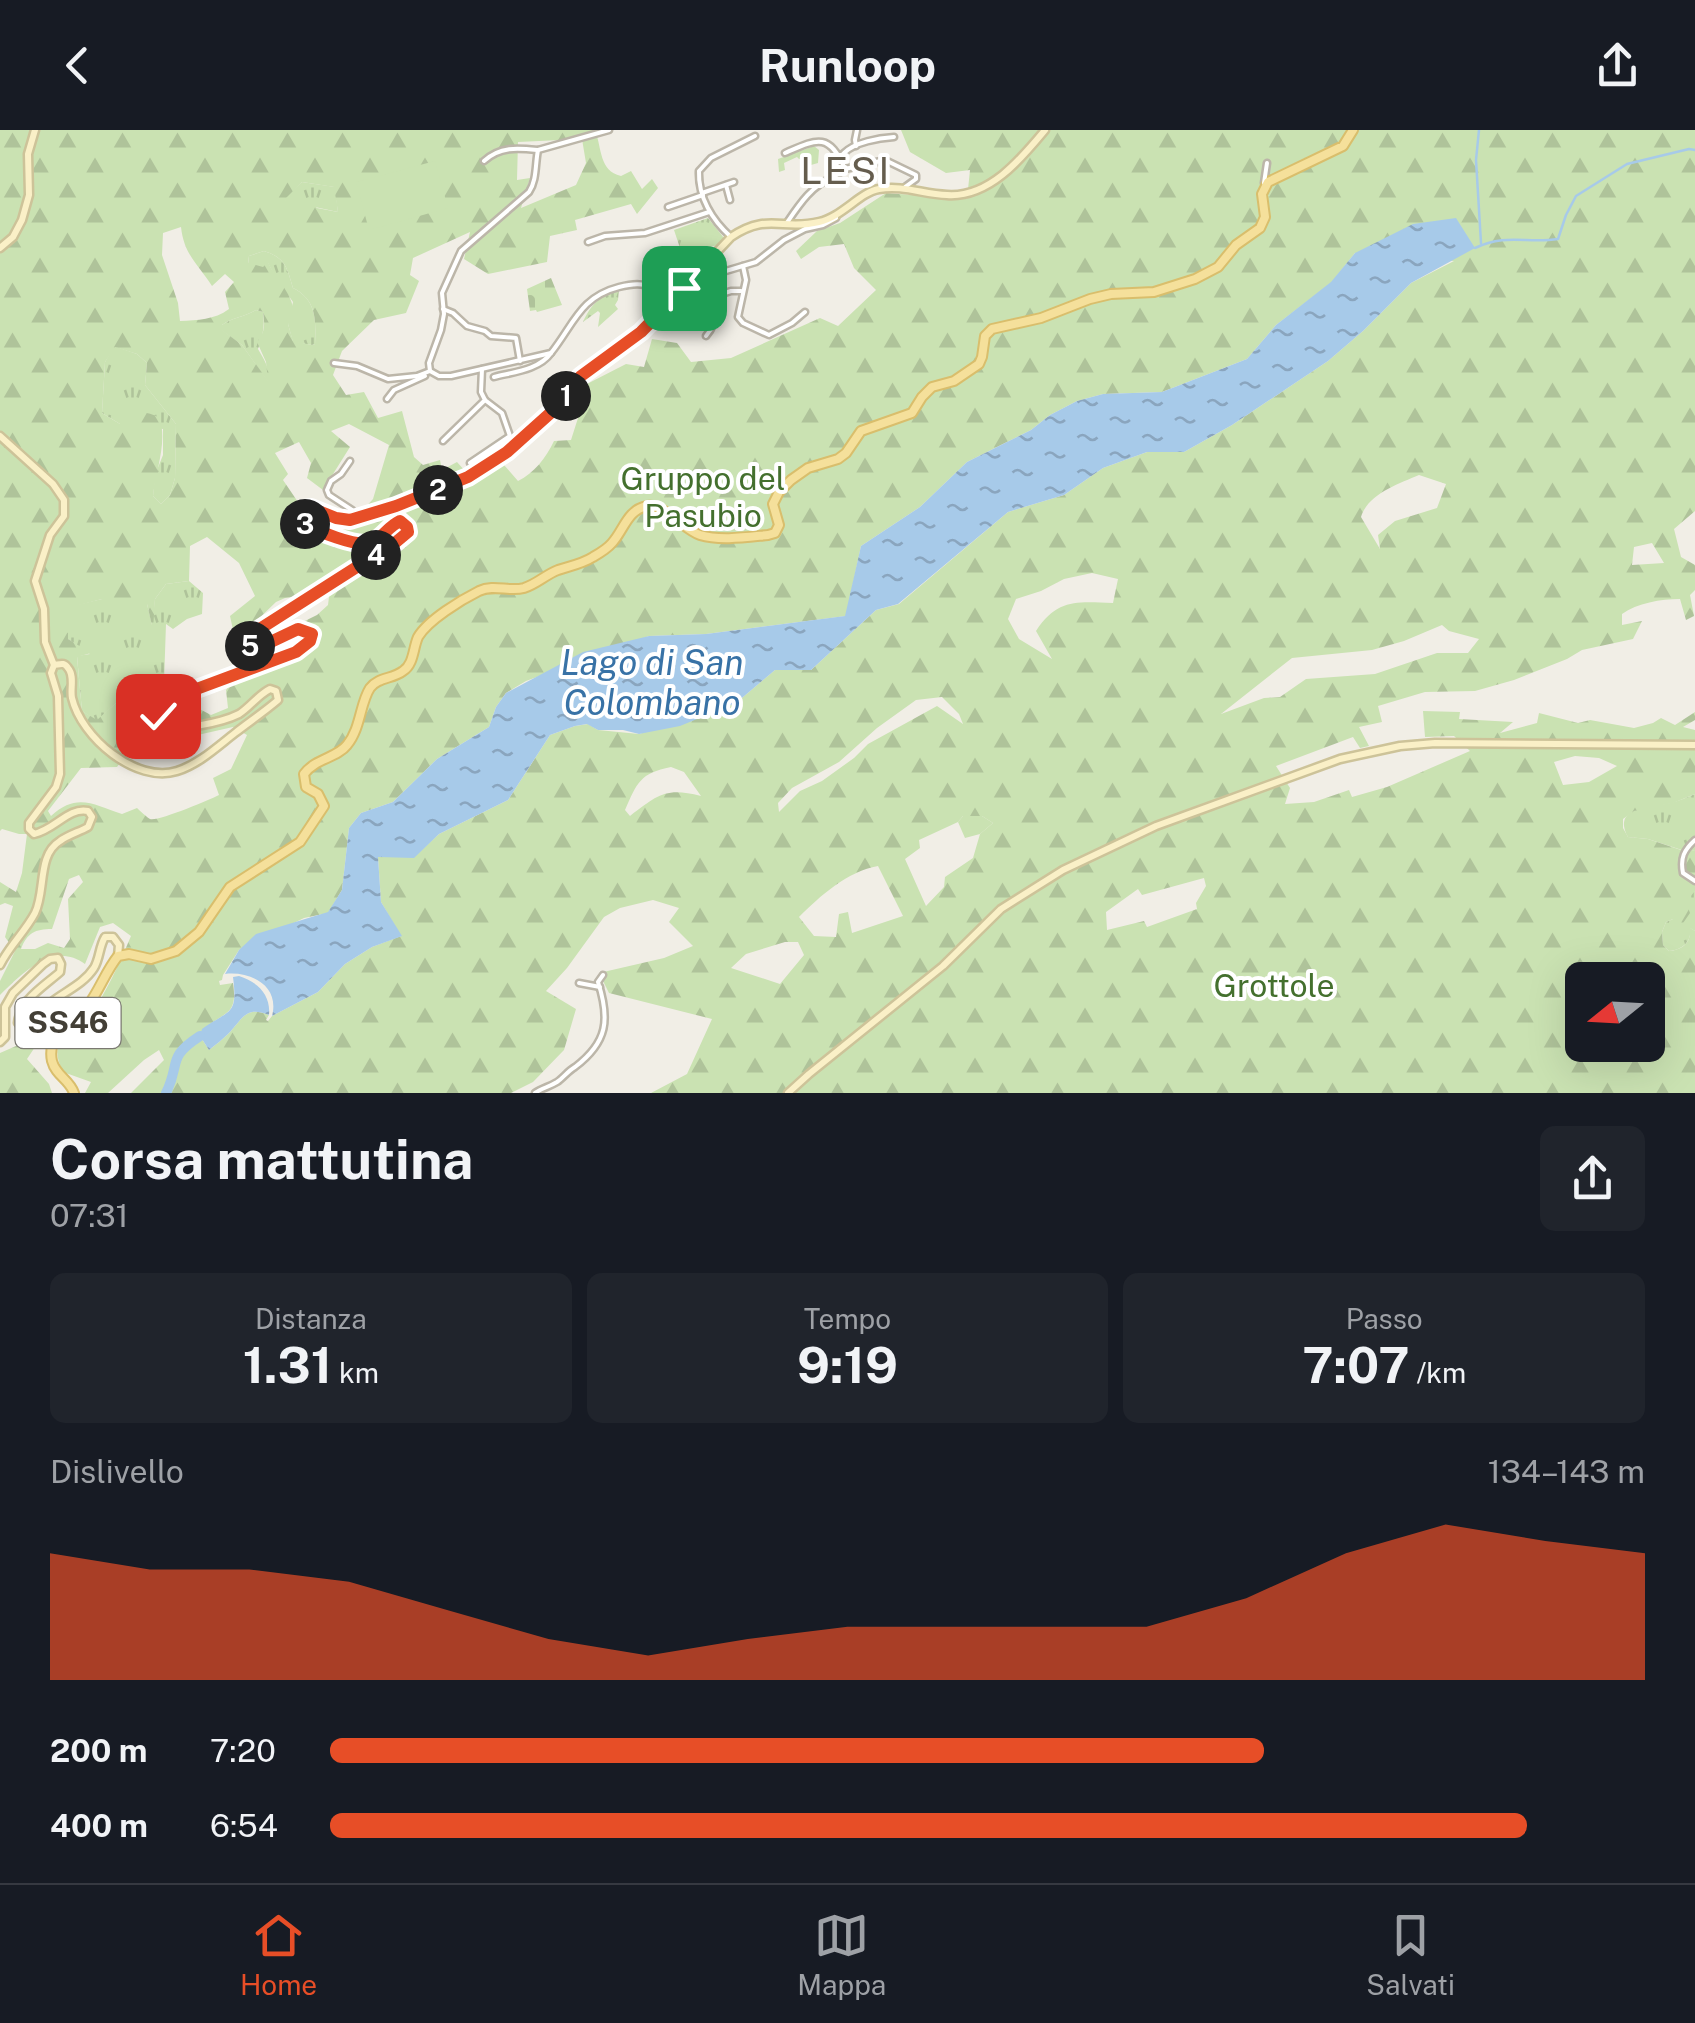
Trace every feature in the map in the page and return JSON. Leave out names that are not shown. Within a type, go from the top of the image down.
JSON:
[{"type":"main road","points":[[1262,194],[1268,182],[1342,146],[1353,130]]},
{"type":"main road","name":"SS46","points":[[74,1093],[53,1065],[51,1053],[56,1037],[88,1005],[118,956],[152,959],[176,951],[200,932],[230,887],[300,842],[324,806],[318,794],[306,787],[304,774],[311,764],[344,749],[363,714],[370,689],[377,681],[409,666],[416,640],[445,612],[480,590],[527,587],[556,570],[598,555],[612,544],[624,522],[645,506],[656,506],[697,535],[715,538],[776,533],[779,525],[774,504],[791,480],[808,468],[846,453],[861,431],[912,413],[932,387],[954,381],[979,364],[986,336],[992,329],[1041,318],[1090,299],[1154,292],[1208,274],[1236,245],[1260,228],[1266,217],[1262,194]]},
{"type":"street","points":[[0,248],[13,237],[22,220],[28,195],[28,154],[35,130]]},
{"type":"street","points":[[484,161],[499,151],[538,150],[609,130]]},
{"type":"street","points":[[856,146],[857,130]]},
{"type":"street","points":[[690,281],[693,284],[763,259],[784,240],[831,222],[874,189],[904,187],[946,196],[978,189],[1004,174],[1045,130]]},
{"type":"street","points":[[731,237],[709,212],[698,177],[711,158],[755,136]]},
{"type":"street","points":[[833,177],[844,153],[856,146],[894,137]]},
{"type":"street","points":[[785,154],[822,140],[831,144],[844,169]]},
{"type":"street","points":[[429,372],[441,330],[442,293],[464,248],[529,192],[536,180],[538,150]]},
{"type":"street","points":[[786,224],[819,182],[844,169],[885,160],[916,175],[904,187]]},
{"type":"street","points":[[1262,194],[1268,163]]},
{"type":"street","points":[[668,207],[734,182]]},
{"type":"street","points":[[726,185],[730,200]]},
{"type":"street","points":[[588,242],[605,236],[646,234],[709,212]]},
{"type":"street","points":[[54,664],[68,667],[72,698],[82,722],[104,748],[152,773],[174,772],[192,765],[278,700],[276,691],[264,692],[244,711],[215,723],[162,724],[159,706],[296,652],[310,641],[312,634],[298,629],[258,648],[250,647],[248,641],[252,634],[408,532],[400,521],[375,542],[362,545],[301,522],[304,509],[336,518],[356,518],[468,477],[507,452],[556,408],[581,376],[641,332],[731,237],[755,224],[822,222],[843,212]]},
{"type":"street","points":[[744,266],[746,280],[738,312],[740,320],[769,336],[805,312]]},
{"type":"street","points":[[704,280],[712,297],[716,323],[706,336]]},
{"type":"street","points":[[494,378],[548,359],[584,305],[606,290],[636,282],[644,284],[666,305]]},
{"type":"street","points":[[712,297],[743,291]]},
{"type":"street","points":[[443,309],[466,326],[491,336],[516,338],[520,361]]},
{"type":"street","points":[[334,363],[357,366],[388,379],[429,372],[451,376],[551,353]]},
{"type":"street","points":[[470,463],[510,436],[502,413],[481,392],[482,369]]},
{"type":"street","points":[[387,399],[394,390],[429,372]]},
{"type":"street","points":[[443,442],[485,400]]},
{"type":"street","points":[[0,436],[53,484],[64,500],[64,516],[50,535],[35,581],[44,609],[45,642],[54,664],[51,673],[58,696],[60,774],[29,829],[34,834],[50,830],[80,809],[88,811],[92,818],[88,827],[51,848],[38,907],[0,965]]},
{"type":"street","points":[[350,460],[328,490],[356,518]]},
{"type":"street","points":[[788,1093],[942,966],[1000,909],[1063,870],[1156,826],[1340,759],[1400,746],[1695,745]]},
{"type":"street","points":[[1695,840],[1681,858],[1682,873],[1695,880]]},
{"type":"street","points":[[0,1042],[5,1037],[5,1007],[13,993],[43,964],[58,958],[60,972],[22,1008],[17,1019],[27,1030],[56,998],[89,974],[97,964],[105,937],[113,937],[119,944],[118,956]]},
{"type":"street","points":[[535,1093],[559,1081],[599,1041],[606,1007],[598,982],[602,975]]},
{"type":"street","points":[[579,983],[600,988]]},
{"type":"green space","points":[[0,130],[595,130],[609,169],[621,176],[631,171],[642,189],[652,179],[658,188],[637,214],[631,204],[575,220],[577,230],[550,236],[547,262],[488,274],[464,259],[470,232],[413,258],[410,275],[419,281],[406,313],[374,320],[342,351],[333,375],[346,395],[364,392],[378,418],[402,411],[414,457],[423,465],[440,460],[442,470],[457,462],[475,482],[504,465],[518,481],[529,474],[554,441],[571,440],[578,418],[561,415],[581,387],[626,364],[644,367],[652,339],[677,343],[691,362],[731,358],[820,318],[838,326],[876,290],[854,268],[844,244],[819,247],[801,259],[796,251],[817,231],[840,223],[886,193],[967,199],[970,170],[946,173],[910,152],[901,130],[1695,130],[1695,511],[1674,529],[1681,557],[1695,565],[1695,590],[1690,595],[1694,616],[1686,620],[1680,599],[1642,604],[1622,614],[1622,625],[1642,621],[1633,639],[1582,650],[1514,680],[1475,691],[1425,692],[1378,706],[1382,722],[1359,727],[1369,746],[1360,748],[1353,737],[1276,766],[1290,788],[1285,804],[1314,802],[1349,790],[1352,797],[1387,787],[1470,751],[1454,736],[1425,737],[1423,711],[1460,712],[1459,719],[1513,722],[1500,733],[1537,723],[1539,713],[1578,723],[1590,720],[1634,728],[1661,718],[1675,725],[1695,712],[1695,720],[1683,727],[1695,730],[1695,794],[1634,811],[1623,819],[1623,828],[1628,837],[1687,852],[1695,850],[1695,891],[1686,902],[1690,913],[1681,926],[1673,919],[1666,922],[1662,932],[1663,945],[1669,951],[1686,944],[1689,927],[1695,931],[1695,1093],[651,1093],[687,1074],[712,1019],[609,993],[599,973],[664,958],[693,946],[669,922],[679,908],[653,900],[620,908],[604,917],[546,991],[576,1009],[564,1050],[533,1082],[511,1093],[131,1093],[164,1060],[159,1050],[108,1093],[85,1093],[91,1082],[63,1072],[58,1045],[66,1032],[94,1008],[131,936],[113,923],[100,927],[85,964],[73,958],[50,958],[29,969],[0,995],[0,981],[15,951],[5,937],[13,906],[0,905],[0,882],[16,892],[27,834],[2,829]],"holes":[[[582,139],[586,163],[576,185],[521,208],[530,178],[517,180],[518,142]],[[302,182],[334,187],[338,212],[317,208],[310,201],[284,200]],[[181,227],[188,252],[212,286],[225,274],[234,282],[225,292],[229,309],[223,313],[180,321],[162,255],[163,233]],[[264,251],[284,265],[293,288],[311,305],[315,344],[293,341],[288,324],[301,309],[293,308],[268,262],[263,267],[248,263],[249,256]],[[1355,253],[1454,261],[1411,283],[1328,361],[1232,425],[1184,452],[1147,452],[1103,468],[1064,495],[1008,512],[899,604],[876,610],[811,670],[775,670],[736,703],[639,734],[598,730],[588,724],[550,735],[508,800],[439,834],[414,857],[378,857],[381,902],[401,936],[372,947],[345,964],[318,992],[268,1021],[269,1015],[261,1012],[245,1015],[209,1050],[200,1036],[233,1004],[233,983],[220,985],[219,981],[239,950],[304,918],[328,913],[342,890],[349,828],[361,813],[393,802],[437,759],[489,727],[506,693],[526,681],[649,636],[706,634],[846,616],[861,546],[920,507],[967,462],[1031,430],[1077,401],[1103,394],[1162,392],[1247,359],[1276,325],[1331,283]],[[256,310],[263,312],[264,328],[257,342],[266,362],[268,381],[242,345],[222,330],[222,325]],[[115,347],[137,354],[147,363],[145,385],[176,424],[175,478],[170,495],[161,504],[153,496],[162,447],[160,418],[138,412],[120,424],[102,413],[105,362]],[[349,424],[389,445],[373,499],[362,511],[364,522],[330,523],[306,532],[291,515],[300,505],[283,480],[288,474],[275,453],[299,442],[311,463],[307,478],[323,490],[350,447],[331,431]],[[1419,475],[1446,484],[1437,508],[1395,521],[1378,535],[1380,549],[1361,517],[1365,509],[1377,496]],[[207,537],[239,563],[255,596],[230,616],[246,664],[226,690],[228,708],[211,715],[169,693],[164,682],[117,702],[97,720],[82,711],[77,657],[91,653],[68,639],[68,608],[102,599],[106,608],[147,604],[153,630],[155,599],[166,584],[189,581],[190,546]],[[1652,543],[1664,563],[1632,565],[1634,547]],[[1092,573],[1118,579],[1113,603],[1069,604],[1044,620],[1036,631],[1052,659],[1019,639],[1008,619],[1016,599],[1064,579]],[[317,588],[329,597],[328,605],[317,615],[272,637],[305,627],[316,631],[316,643],[286,644],[254,657],[245,646],[245,632],[276,602]],[[1442,625],[1449,631],[1479,639],[1468,653],[1437,653],[1375,674],[1306,679],[1280,697],[1264,698],[1221,714],[1292,658],[1372,650]],[[942,697],[963,724],[937,706],[868,744],[822,781],[800,791],[779,812],[778,803],[792,788],[839,762],[916,700]],[[233,727],[247,735],[231,769],[213,778],[219,795],[195,806],[150,819],[137,808],[122,814],[78,802],[51,816],[48,811],[81,768],[117,767],[143,733],[156,738],[158,744]],[[1575,756],[1599,758],[1617,766],[1589,782],[1563,785],[1554,762]],[[671,767],[684,772],[701,796],[679,792],[662,795],[630,816],[625,810],[633,793],[652,772]],[[963,816],[982,816],[993,823],[980,834],[973,858],[945,877],[944,887],[926,906],[905,859],[920,848],[919,840]],[[878,866],[903,916],[852,933],[848,912],[839,914],[836,937],[814,936],[799,917],[856,873]],[[79,875],[83,882],[68,899],[70,939],[64,948],[48,943],[35,949],[21,949],[32,933],[52,929],[69,879]],[[1204,878],[1206,886],[1196,903],[1197,909],[1147,927],[1144,921],[1107,930],[1106,912],[1138,889],[1142,895]],[[798,942],[804,955],[780,984],[731,968],[746,954]]]},
{"type":"green space","points":[[814,146],[819,150],[818,163],[811,165],[808,157],[797,157],[784,163],[785,170],[779,172],[778,159]]},
{"type":"green space","points":[[435,161],[448,208],[369,230],[356,182]]},
{"type":"green space","points":[[302,182],[335,187],[338,212],[282,200]]},
{"type":"green space","points":[[708,218],[724,238],[718,245],[682,254],[674,230]]},
{"type":"green space","points":[[264,251],[281,261],[293,288],[311,305],[315,344],[293,342],[288,324],[293,302],[268,263],[263,268],[248,264],[249,256]]},
{"type":"green space","points":[[551,278],[562,305],[530,311],[527,289]]},
{"type":"green space","points":[[619,289],[615,305],[618,309],[598,327],[598,311],[583,322],[597,301]]},
{"type":"green space","points":[[256,310],[263,312],[258,349],[268,369],[268,382],[242,345],[221,330],[225,323]]},
{"type":"green space","points":[[114,346],[137,354],[147,363],[145,385],[176,424],[175,478],[170,495],[161,504],[153,496],[155,475],[163,455],[163,429],[120,424],[102,413],[105,362]]},
{"type":"green space","points":[[189,581],[203,593],[202,614],[173,629],[166,624],[164,682],[117,702],[97,721],[82,711],[77,656],[90,654],[68,639],[68,607],[102,599],[147,604],[152,625],[155,599],[166,584]]},
{"type":"green space","points":[[1695,794],[1695,850],[1688,852],[1628,837],[1624,827],[1629,814]]},
{"type":"green space","points":[[963,816],[982,816],[993,823],[980,834],[965,838],[958,822]]},
{"type":"green space","points":[[1695,891],[1695,931],[1690,928],[1685,944],[1669,951],[1663,945],[1666,922],[1673,919]]},
{"type":"green space","points":[[27,1036],[41,1038],[27,1059],[52,1093],[0,1093],[0,1053]]},
{"type":"water","name":"Lago di San Colombano","points":[[1456,218],[1475,248],[1411,283],[1328,361],[1184,452],[1147,452],[1103,468],[1064,495],[1008,512],[898,604],[876,610],[811,670],[775,670],[736,703],[680,726],[639,734],[598,730],[587,724],[550,735],[508,800],[439,834],[414,858],[378,857],[381,902],[402,936],[372,947],[345,964],[318,992],[272,1016],[268,989],[253,978],[225,974],[239,950],[256,934],[328,912],[342,890],[349,828],[361,813],[393,802],[437,759],[489,727],[506,693],[583,652],[649,636],[706,634],[845,616],[861,546],[920,507],[967,462],[1031,430],[1077,401],[1103,394],[1162,392],[1247,359],[1276,325],[1331,282],[1355,253],[1413,224]]},
{"type":"water","points":[[239,976],[262,990],[269,1015],[245,1015],[209,1050],[200,1036],[202,1029],[230,1010],[233,977]]},
{"type":"waterway","points":[[1479,130],[1476,160],[1481,243]]},
{"type":"waterway","points":[[1475,248],[1507,240],[1558,239],[1576,196],[1627,164],[1695,150]]},
{"type":"waterway","points":[[166,1093],[178,1056],[200,1036]]},
{"type":"district","name":"LESI","points":[[846,171]]},
{"type":"route","points":[[158,716],[159,706],[167,700],[296,652],[310,641],[312,634],[307,630],[292,631],[258,648],[250,647],[248,641],[252,634],[408,532],[400,521],[375,542],[362,545],[301,522],[304,509],[350,520],[468,477],[507,452],[556,408],[581,376],[641,332],[684,288]]},
{"type":"park label","name":"Gruppo del Pasubio","points":[[703,498]]},
{"type":"park label","name":"Grottole","points":[[1274,986]]}]
